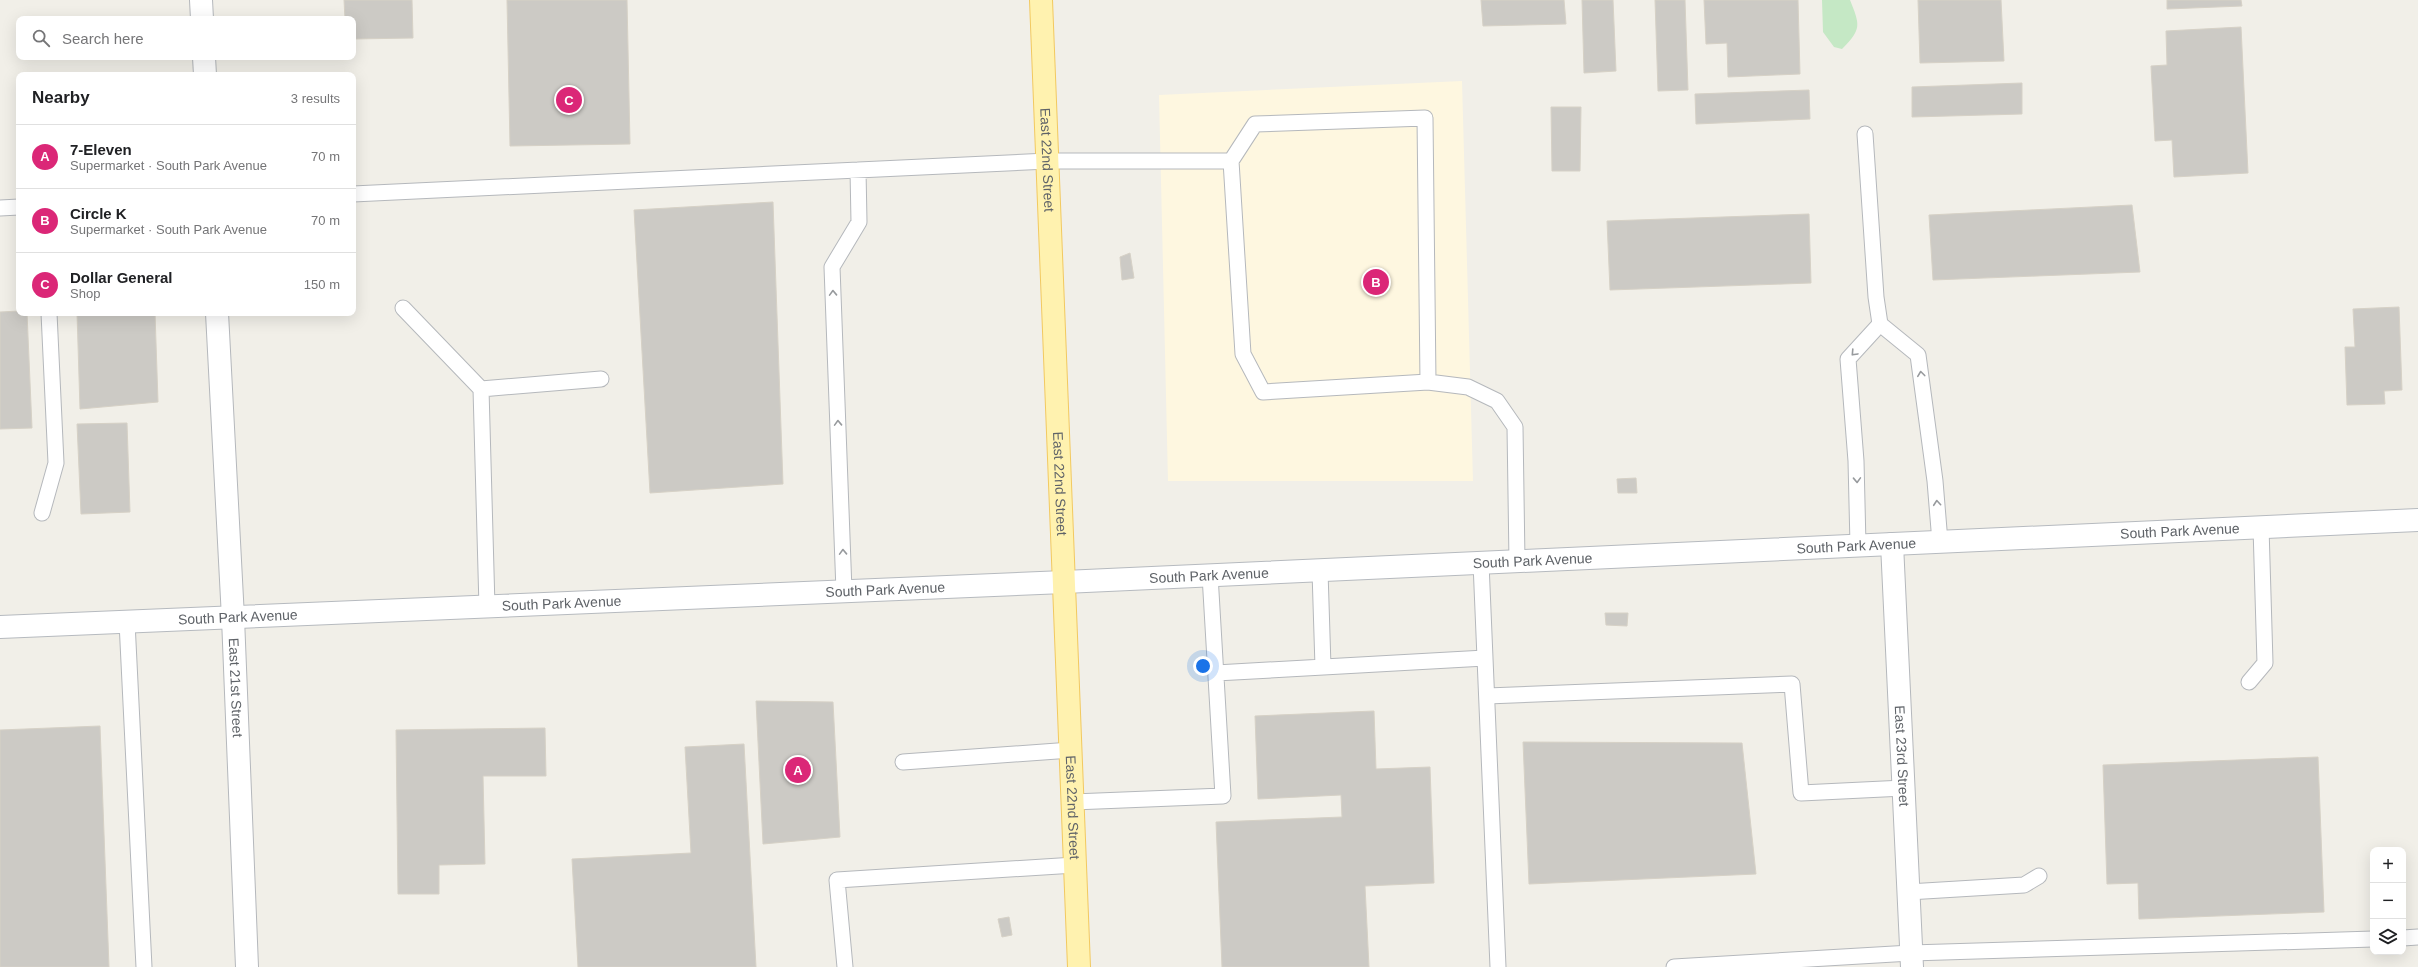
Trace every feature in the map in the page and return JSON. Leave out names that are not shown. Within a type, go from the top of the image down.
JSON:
[{"type":"main road","points":[[201,0],[202,16]]},
{"type":"main road","name":"East 22nd Street","points":[[1042,0],[1079,967]]},
{"type":"main road","points":[[204,60],[205,72]]},
{"type":"main road","name":"East 21st Street","points":[[217,316],[233,618],[247,967]]},
{"type":"main road","name":"South Park Avenue","points":[[0,627],[844,592],[2418,520]]},
{"type":"main road","name":"East 23rd Street","points":[[1892,544],[1912,960]]},
{"type":"lane","points":[[1428,382],[1425,118],[1254,124],[1231,161],[1244,354],[1263,392],[1428,382],[1468,387],[1497,401],[1515,427],[1517,561]]},
{"type":"lane","points":[[1865,134],[1876,297],[1880,324],[1918,355],[1935,481],[1940,542]]},
{"type":"lane","points":[[356,194],[1048,161],[1231,161]]},
{"type":"lane","points":[[844,592],[832,267],[859,222],[858,170]]},
{"type":"lane","points":[[0,208],[16,207]]},
{"type":"lane","points":[[403,308],[481,389],[487,607]]},
{"type":"lane","points":[[42,513],[56,462],[49,316]]},
{"type":"lane","points":[[1858,545],[1856,461],[1848,359],[1880,324]]},
{"type":"lane","points":[[481,389],[601,379]]},
{"type":"lane","points":[[2249,682],[2265,663],[2260,527]]},
{"type":"lane","points":[[1481,563],[1498,967]]},
{"type":"lane","points":[[1320,570],[1323,667]]},
{"type":"lane","points":[[1073,802],[1223,796],[1210,575]]},
{"type":"lane","points":[[127,622],[144,967]]},
{"type":"lane","points":[[1216,673],[1485,658]]},
{"type":"lane","points":[[1486,696],[1792,684],[1801,793],[1904,788]]},
{"type":"lane","points":[[903,762],[1071,750]]},
{"type":"lane","points":[[845,967],[837,880],[1075,865]]},
{"type":"lane","points":[[1908,892],[2024,885],[2039,876]]},
{"type":"lane","points":[[2406,938],[2418,937]]},
{"type":"lane","points":[[1674,967],[1912,960],[2370,938]]},
{"type":"shaded area","points":[[1462,81],[1473,481],[1168,481],[1159,95]]},
{"type":"green space","points":[[1822,0],[1850,0],[1856,15],[1857,26],[1853,36],[1842,49],[1834,47],[1823,32]]},
{"type":"building","points":[[344,0],[412,0],[413,38],[356,39],[356,16],[345,16]]},
{"type":"building","points":[[507,0],[627,0],[630,144],[510,146]]},
{"type":"building","points":[[1481,0],[1564,0],[1566,24],[1483,26]]},
{"type":"building","points":[[1582,0],[1613,0],[1616,71],[1584,73]]},
{"type":"building","points":[[1655,0],[1685,0],[1688,90],[1658,91]]},
{"type":"building","points":[[1704,0],[1798,0],[1800,74],[1728,77],[1727,43],[1706,44]]},
{"type":"building","points":[[1918,0],[2001,0],[2004,61],[1920,63]]},
{"type":"building","points":[[2167,0],[2241,0],[2242,6],[2167,9]]},
{"type":"building","points":[[2241,27],[2248,173],[2174,177],[2172,140],[2155,141],[2151,66],[2167,65],[2166,31]]},
{"type":"building","points":[[2022,83],[2022,114],[1912,117],[1912,87]]},
{"type":"building","points":[[1809,90],[1810,119],[1696,124],[1695,94]]},
{"type":"building","points":[[1551,107],[1581,107],[1580,171],[1552,171]]},
{"type":"building","points":[[773,202],[783,484],[650,493],[634,210]]},
{"type":"building","points":[[2132,205],[2140,272],[1933,280],[1929,215]]},
{"type":"building","points":[[1809,214],[1811,283],[1610,290],[1607,221]]},
{"type":"building","points":[[1130,253],[1134,278],[1122,280],[1120,257]]},
{"type":"building","points":[[2399,307],[2402,390],[2384,391],[2385,404],[2347,405],[2345,347],[2355,347],[2353,309]]},
{"type":"building","points":[[16,311],[16,316],[27,316],[32,428],[0,429],[0,312]]},
{"type":"building","points":[[77,316],[155,316],[158,402],[80,409]]},
{"type":"building","points":[[127,423],[130,512],[81,514],[77,424]]},
{"type":"building","points":[[1636,478],[1637,493],[1618,493],[1617,479]]},
{"type":"building","points":[[1605,613],[1628,613],[1627,626],[1606,625]]},
{"type":"building","points":[[756,701],[833,702],[840,837],[763,844]]},
{"type":"building","points":[[1374,711],[1376,769],[1430,767],[1434,883],[1365,886],[1369,967],[1222,967],[1216,822],[1342,817],[1341,795],[1258,799],[1255,716]]},
{"type":"building","points":[[100,726],[109,967],[0,967],[0,730]]},
{"type":"building","points":[[545,728],[546,776],[483,776],[485,864],[439,865],[439,894],[398,894],[396,730]]},
{"type":"building","points":[[1523,742],[1742,743],[1756,874],[1529,884]]},
{"type":"building","points":[[744,744],[756,967],[578,967],[572,859],[691,853],[685,747]]},
{"type":"building","points":[[2318,757],[2324,912],[2139,919],[2138,883],[2107,884],[2103,765]]},
{"type":"building","points":[[1009,917],[1012,935],[1002,937],[998,919]]},
{"type":"place","name":"Dollar General","points":[[569,100]]},
{"type":"place","name":"Circle K","points":[[1376,282]]},
{"type":"place","name":"7-Eleven","points":[[798,770]]}]
